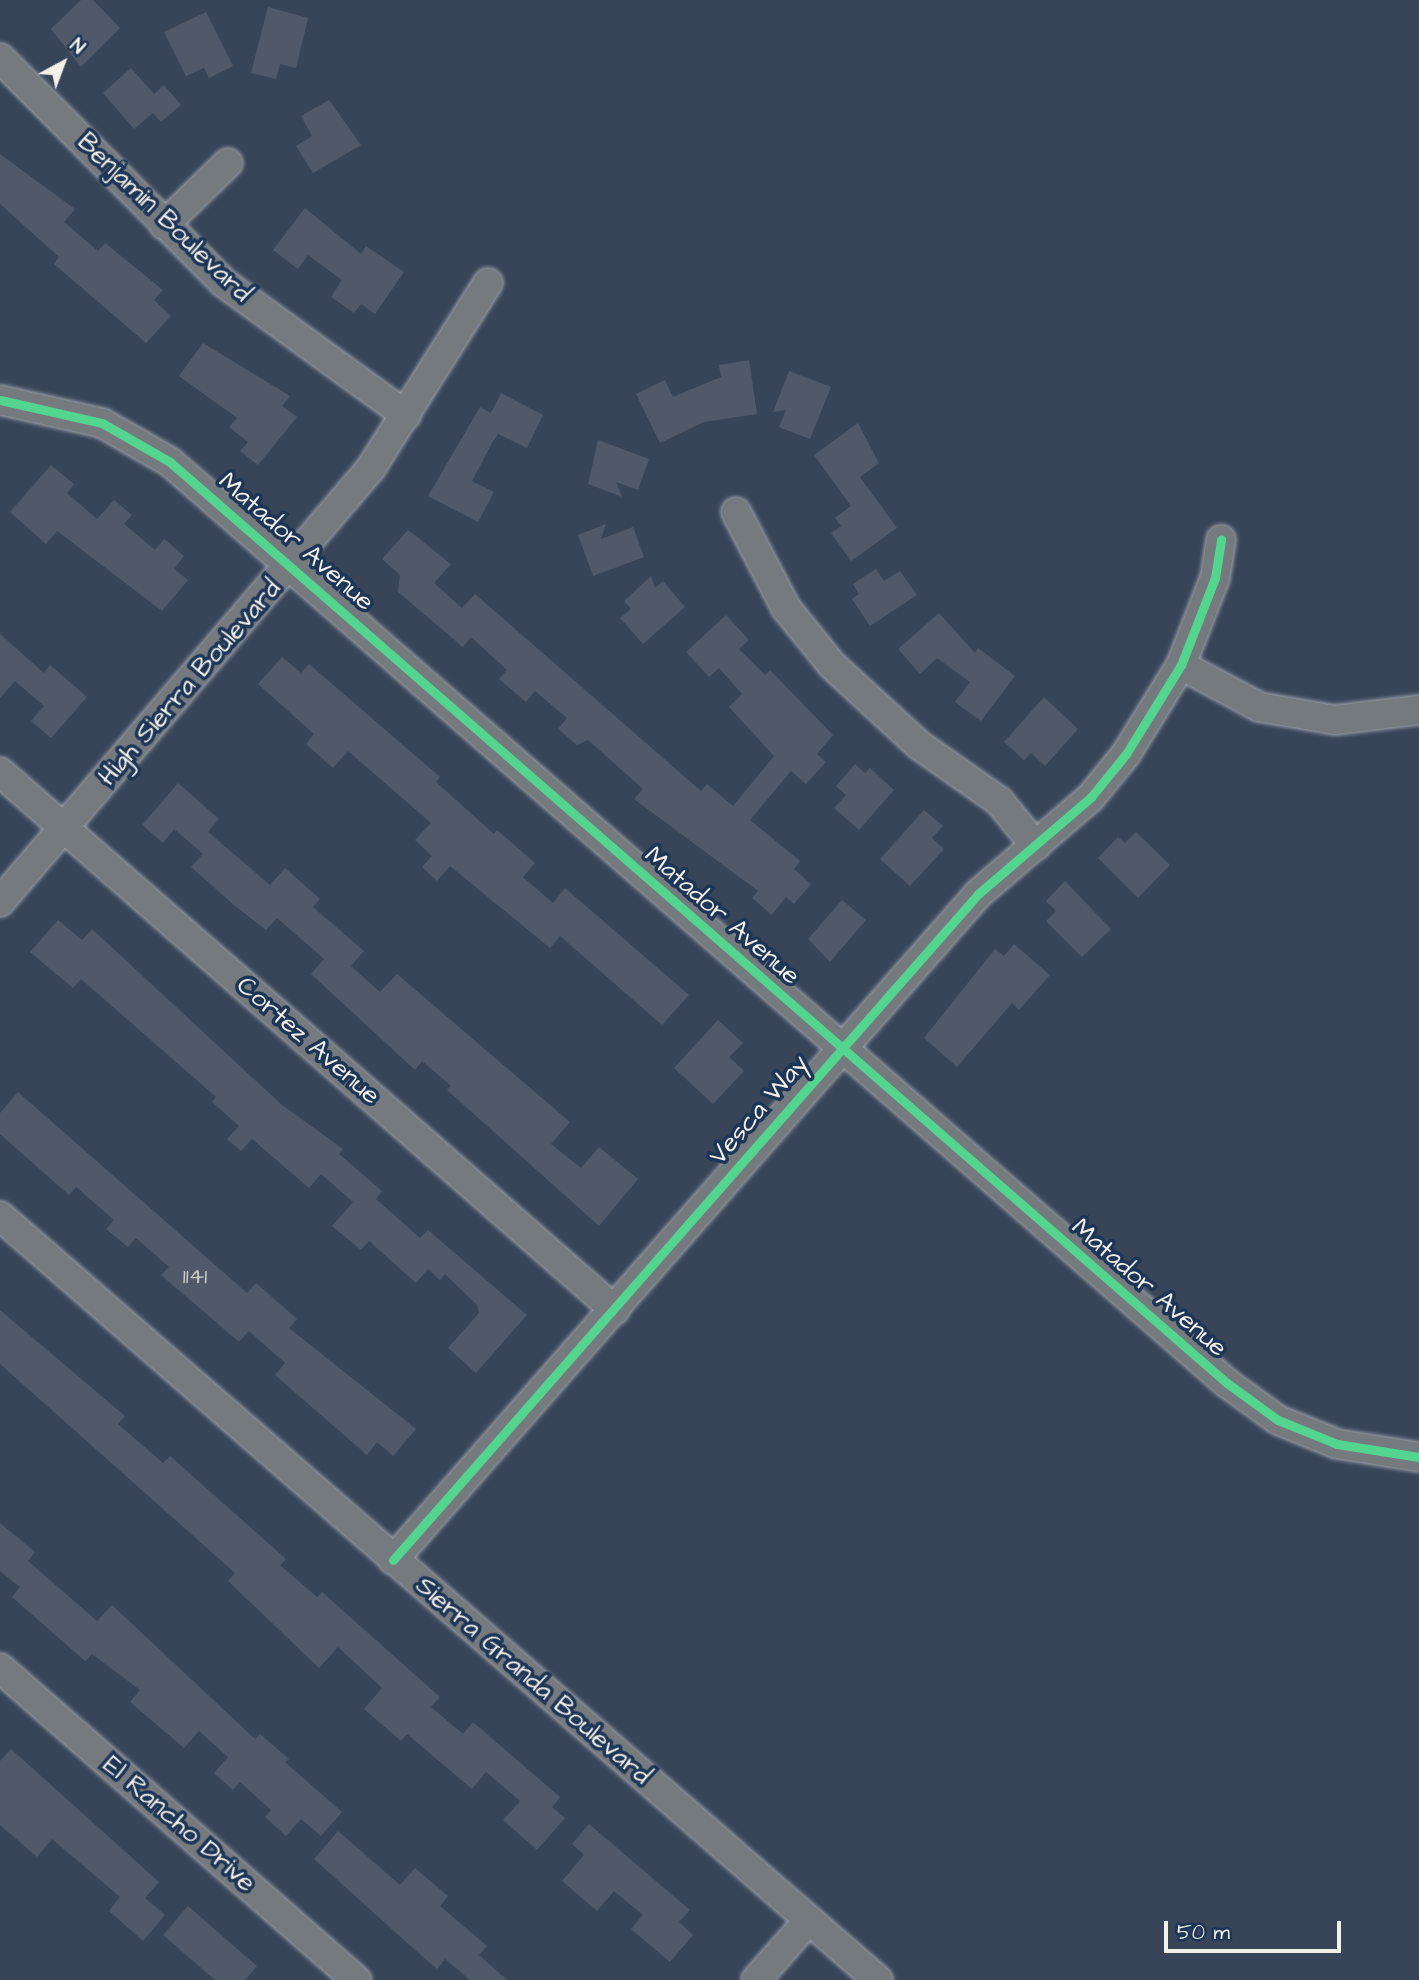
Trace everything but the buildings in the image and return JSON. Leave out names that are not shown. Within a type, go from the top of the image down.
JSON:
[{"type":"street","name":"Benjamin Boulevard","points":[[0,58],[224,283],[406,415]]},
{"type":"street","points":[[164,225],[228,163]]},
{"type":"street","name":"High Sierra Boulevard","points":[[0,902],[293,565],[406,415],[488,282]]},
{"type":"street","name":"Matador Avenue","points":[[0,400],[102,423],[170,462],[293,565],[840,1048],[1217,1375],[1278,1420],[1337,1444],[1419,1457]]},
{"type":"street","points":[[736,512],[786,608],[832,665],[919,745],[999,801],[1036,846]]},
{"type":"street","name":"Vesca Way","points":[[393,1560],[978,894],[1036,846],[1126,754],[1181,665],[1215,578],[1221,539]]},
{"type":"street","points":[[1181,665],[1259,707],[1335,720],[1419,710]]},
{"type":"street","name":"Cortez Avenue","points":[[0,772],[615,1310]]},
{"type":"street","name":"Sierra Granda Boulevard","points":[[0,1216],[877,1980]]},
{"type":"street","name":"El Rancho Drive","points":[[0,1668],[357,1980]]},
{"type":"street","points":[[756,1980],[809,1920]]},
{"type":"cycle path","points":[[0,400],[102,423],[170,462],[1227,1383],[1278,1420],[1337,1444],[1419,1457]]},
{"type":"cycle path","points":[[393,1560],[978,894],[1091,797],[1126,754],[1181,665],[1215,578],[1221,539]]}]
